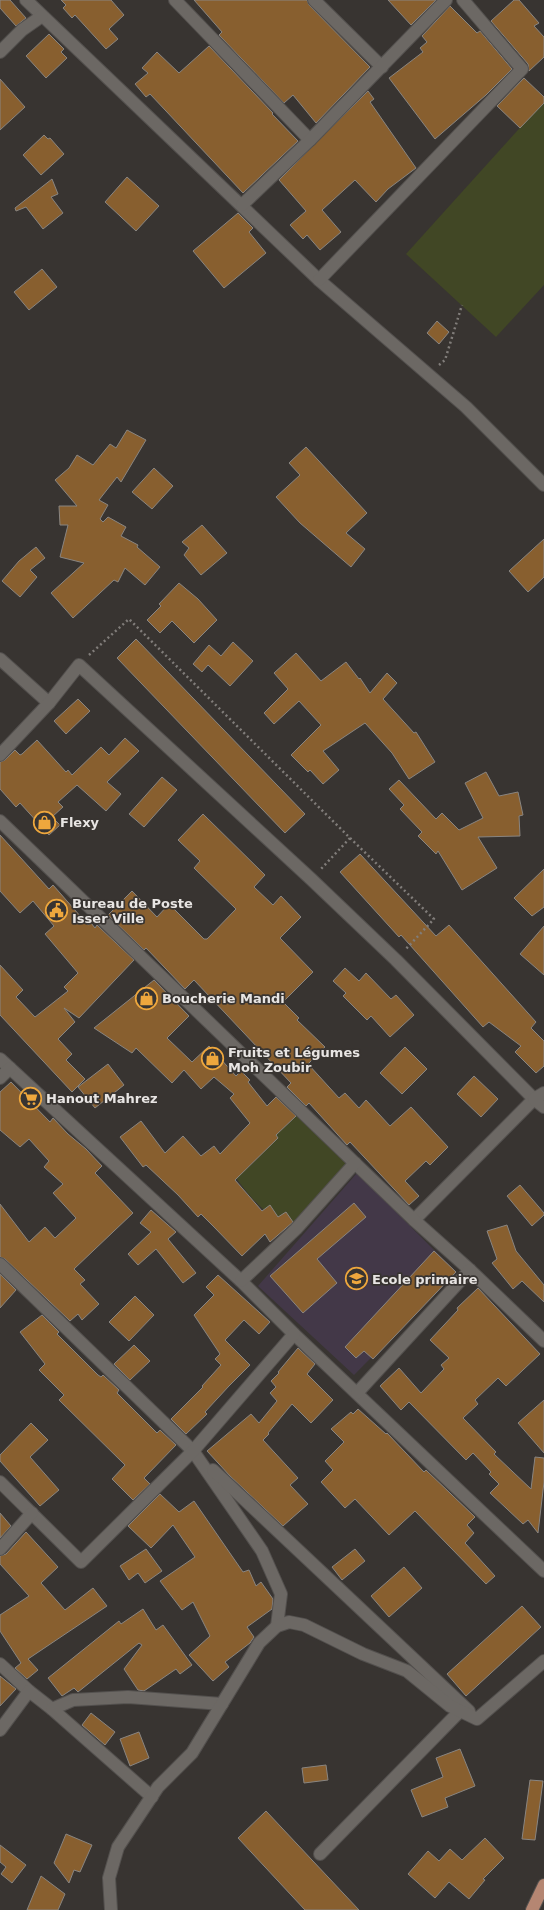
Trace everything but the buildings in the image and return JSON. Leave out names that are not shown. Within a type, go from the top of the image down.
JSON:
[{"type":"main road","points":[[532,1910],[544,1885]]},
{"type":"street","points":[[26,0],[319,280],[466,407],[544,485]]},
{"type":"street","points":[[175,0],[310,140]]},
{"type":"street","points":[[314,0],[382,67]]},
{"type":"street","points":[[242,205],[310,140],[446,0]]},
{"type":"street","points":[[319,280],[522,69],[463,0]]},
{"type":"street","points":[[0,52],[22,30],[42,16]]},
{"type":"street","points":[[0,659],[49,703]]},
{"type":"street","points":[[0,754],[49,703],[79,665],[311,879],[539,1096],[544,1107]]},
{"type":"street","points":[[0,821],[414,1220],[470,1270],[544,1341]]},
{"type":"street","points":[[0,1059],[241,1281],[294,1334],[544,1570]]},
{"type":"street","points":[[0,1078],[10,1068]]},
{"type":"street","points":[[414,1220],[539,1096]]},
{"type":"street","points":[[241,1281],[296,1229],[355,1163]]},
{"type":"street","points":[[0,1264],[193,1452],[477,1719]]},
{"type":"street","points":[[357,1393],[470,1270]]},
{"type":"street","points":[[0,1482],[81,1562],[193,1452],[294,1334]]},
{"type":"street","points":[[193,1452],[262,1552],[282,1594],[277,1626]]},
{"type":"street","points":[[0,1549],[32,1513]]},
{"type":"street","points":[[111,1910],[110,1878],[118,1847],[158,1787],[192,1753],[259,1643],[277,1626],[289,1622],[304,1625],[363,1654],[407,1671],[450,1706],[477,1719]]},
{"type":"street","points":[[477,1719],[544,1661]]},
{"type":"street","points":[[0,1664],[29,1691],[52,1709],[152,1797]]},
{"type":"street","points":[[0,1730],[29,1691]]},
{"type":"street","points":[[52,1709],[73,1700],[128,1697],[222,1704]]},
{"type":"street","points":[[320,1854],[460,1711]]},
{"type":"path","points":[[429,375],[445,360],[462,305]]},
{"type":"path","points":[[79,665],[129,619],[434,919],[396,960]]},
{"type":"path","points":[[311,879],[350,838]]},
{"type":"shaded area","name":"Ecole primaire","points":[[357,1173],[456,1272],[354,1375],[258,1286]]},
{"type":"green space","points":[[544,101],[544,285],[496,337],[406,254]]},
{"type":"green space","points":[[302,1111],[355,1163],[295,1225],[286,1212],[278,1217],[271,1206],[264,1210],[230,1170],[241,1162],[248,1168],[278,1138],[276,1135]]},
{"type":"place","name":"Flexy","points":[[44,822]]},
{"type":"place","name":"Bureau de Poste Isser Ville","points":[[57,910]]},
{"type":"place","name":"Boucherie Mandi","points":[[147,998]]},
{"type":"place","name":"Fruits et Légumes Moh Zoubir","points":[[213,1059]]},
{"type":"place","name":"Hanout Mahrez","points":[[31,1098]]},
{"type":"place","name":"Ecole primaire","points":[[356,1279]]}]
